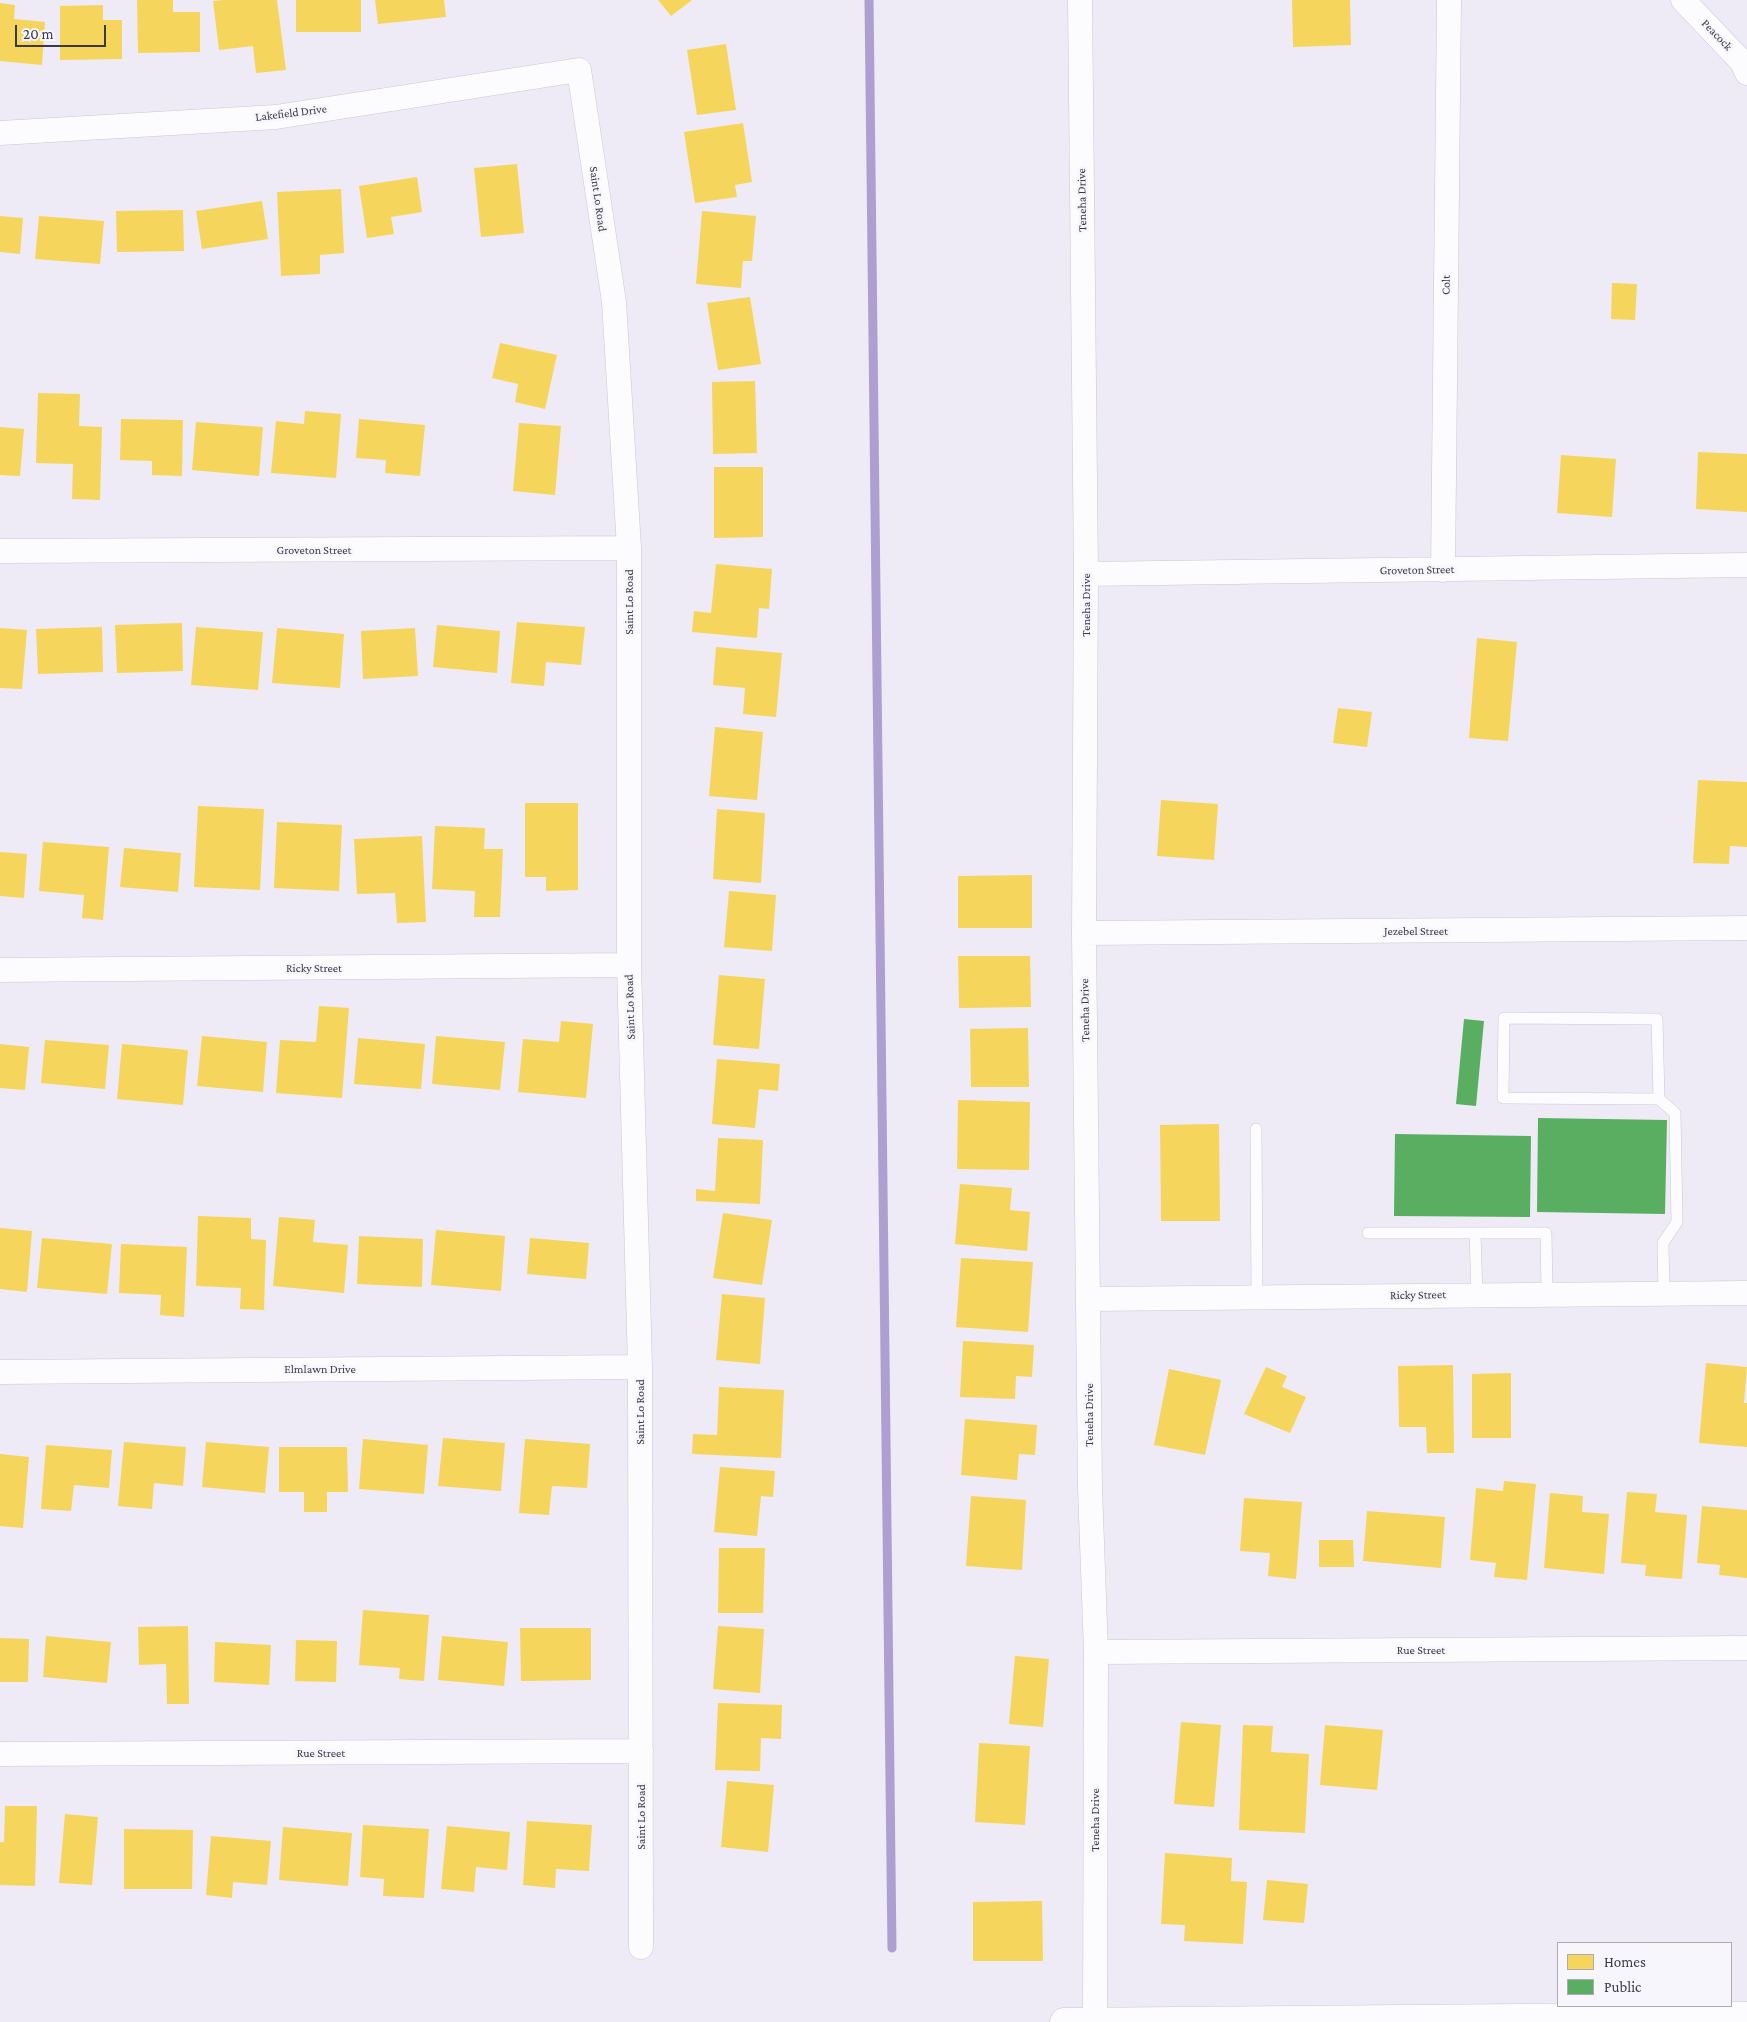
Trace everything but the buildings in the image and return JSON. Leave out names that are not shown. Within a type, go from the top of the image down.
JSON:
[{"type":"street","name":"Teneha Drive","points":[[1080,0],[1086,574],[1084,933],[1090,1488],[1096,1652],[1095,2021]]},
{"type":"street","name":"Colt","points":[[1443,570],[1449,0]]},
{"type":"street","name":"Peacock","points":[[1683,0],[1742,62],[1747,73]]},
{"type":"street","name":"Lakefield Drive","points":[[0,133],[276,117],[579,70]]},
{"type":"street","name":"Saint Lo Road","points":[[579,70],[614,302],[629,548],[629,965],[640,1366],[641,1947]]},
{"type":"street","name":"Groveton Street","points":[[0,551],[629,548]]},
{"type":"street","name":"Groveton Street","points":[[1086,574],[1747,565]]},
{"type":"street","name":"Jezebel Street","points":[[1084,933],[1747,928]]},
{"type":"street","name":"Ricky Street","points":[[0,970],[629,965]]},
{"type":"street","name":"Ricky Street","points":[[1088,1298],[1747,1292]]},
{"type":"street","name":"Elmlawn Drive","points":[[0,1372],[640,1366]]},
{"type":"street","name":"Rue Street","points":[[1096,1652],[1747,1648]]},
{"type":"street","name":"Rue Street","points":[[0,1754],[641,1751]]},
{"type":"street","points":[[1064,2022],[1747,2016]]},
{"type":"lane","points":[[1660,1099],[1657,1019],[1504,1018],[1503,1098],[1660,1099],[1675,1113],[1677,1222],[1663,1243],[1664,1294]]},
{"type":"lane","points":[[1256,1129],[1257,1297]]},
{"type":"lane","points":[[1368,1233],[1546,1233],[1547,1294]]},
{"type":"lane","points":[[1475,1233],[1477,1295]]},
{"type":"waterway","points":[[869,0],[892,1948]]}]
